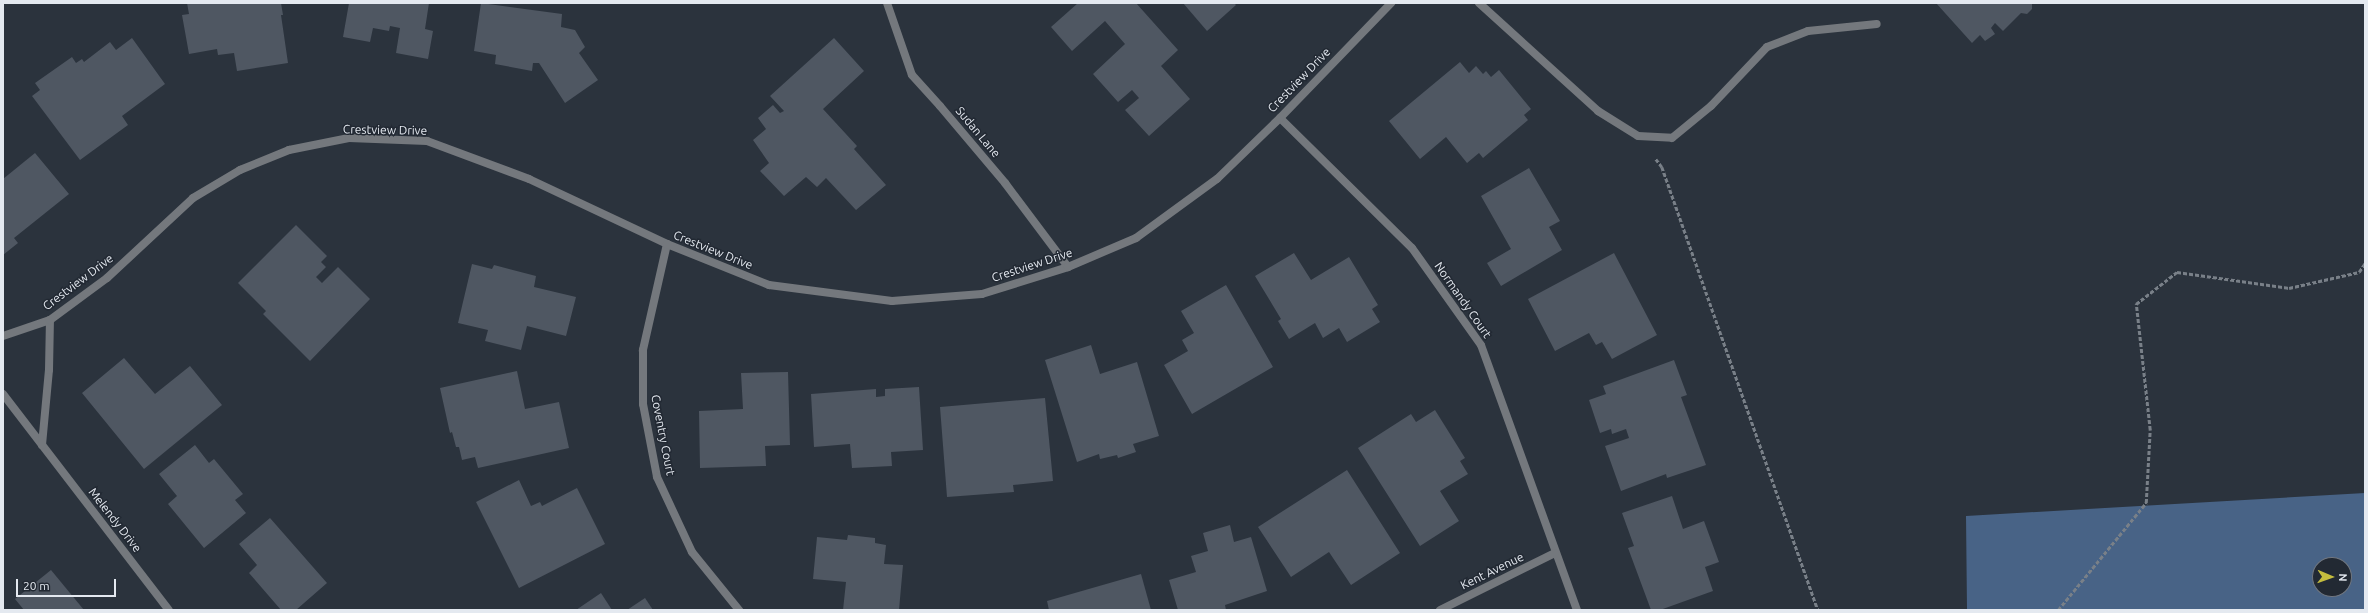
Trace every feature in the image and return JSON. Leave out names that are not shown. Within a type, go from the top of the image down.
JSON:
[{"type":"street","name":"Sudan Lane","points":[[887,3],[912,74],[1005,183],[1068,267]]},
{"type":"street","name":"Crestview Drive","points":[[3,336],[50,320],[107,278],[193,198],[240,170],[289,150],[349,138],[428,141],[529,179],[667,244],[769,285],[892,301],[982,294],[1068,267],[1136,238],[1217,179],[1280,118],[1391,3]]},
{"type":"street","points":[[1480,3],[1598,111],[1638,136],[1672,138],[1711,106],[1767,47],[1808,31],[1877,24]]},
{"type":"street","name":"Normandy Court","points":[[1280,118],[1412,248],[1481,345],[1555,553],[1577,610]]},
{"type":"street","name":"Coventry Court","points":[[667,244],[643,350],[644,411],[657,477],[692,552],[739,610]]},
{"type":"street","points":[[42,445],[49,370],[50,320]]},
{"type":"street","name":"Melendy Drive","points":[[3,394],[169,610]]},
{"type":"street","name":"Kent Avenue","points":[[1440,610],[1555,553]]},
{"type":"path","points":[[1638,136],[1662,167],[1818,610]]},
{"type":"path","points":[[2058,610],[2146,503],[2150,430],[2136,304],[2177,272],[2290,288],[2359,272],[2365,263]]},
{"type":"shaded area","points":[[2365,493],[2365,610],[1967,610],[1966,516]]},
{"type":"building","points":[[187,3],[281,3],[283,15],[281,15],[288,63],[237,71],[234,53],[218,55],[217,49],[189,54],[182,15],[189,14]]},
{"type":"building","points":[[349,3],[429,3],[425,29],[433,31],[428,59],[396,53],[400,28],[390,26],[389,31],[373,28],[370,42],[343,37]]},
{"type":"building","points":[[481,3],[562,14],[561,27],[575,30],[585,47],[579,53],[598,80],[565,103],[539,63],[533,63],[532,71],[495,64],[496,55],[474,51]]},
{"type":"building","points":[[1078,3],[1136,3],[1178,50],[1161,66],[1190,99],[1149,136],[1125,110],[1139,98],[1132,90],[1118,102],[1093,74],[1125,44],[1105,21],[1072,51],[1051,27]]},
{"type":"building","points":[[1183,3],[1234,3],[1236,5],[1207,31]]},
{"type":"building","points":[[1936,3],[2032,3],[2032,9],[2027,14],[2021,13],[2003,31],[1995,23],[1991,28],[1995,34],[1985,41],[1980,35],[1972,43]]},
{"type":"building","points":[[132,38],[165,84],[122,116],[128,125],[80,160],[32,96],[40,90],[35,83],[72,57],[76,63],[82,59],[84,62],[110,42],[116,50]]},
{"type":"building","points":[[834,38],[864,71],[823,109],[857,146],[854,149],[886,185],[856,210],[826,178],[817,187],[806,177],[784,196],[760,171],[769,163],[753,140],[766,129],[758,118],[773,105],[780,113],[784,111],[770,96]]},
{"type":"building","points":[[1460,62],[1469,73],[1476,66],[1483,74],[1486,71],[1491,77],[1499,70],[1531,109],[1524,115],[1528,120],[1483,158],[1479,153],[1467,163],[1446,137],[1420,159],[1389,121]]},
{"type":"building","points":[[35,153],[69,194],[14,238],[18,243],[3,255],[3,179]]},
{"type":"building","points":[[1529,168],[1560,221],[1549,227],[1562,250],[1501,286],[1487,263],[1511,249],[1481,196]]},
{"type":"building","points":[[296,225],[327,256],[321,262],[326,267],[316,277],[322,283],[338,267],[370,299],[310,361],[263,314],[266,311],[238,283]]},
{"type":"building","points":[[1294,253],[1311,280],[1349,257],[1378,305],[1372,309],[1380,322],[1347,342],[1339,328],[1323,338],[1315,323],[1289,339],[1278,321],[1281,319],[1255,276]]},
{"type":"building","points":[[1614,253],[1657,335],[1612,359],[1602,342],[1596,345],[1589,333],[1555,351],[1528,299]]},
{"type":"building","points":[[472,264],[492,269],[494,265],[536,276],[534,287],[576,297],[566,336],[527,326],[521,350],[485,341],[488,330],[458,323]]},
{"type":"building","points":[[1226,285],[1273,367],[1192,414],[1164,365],[1188,351],[1182,340],[1194,333],[1181,311]]},
{"type":"building","points":[[1091,345],[1100,374],[1137,362],[1159,436],[1133,444],[1136,452],[1118,458],[1117,455],[1100,459],[1099,454],[1077,462],[1045,360]]},
{"type":"building","points":[[124,358],[155,394],[190,366],[222,405],[144,469],[82,393]]},
{"type":"building","points":[[1674,360],[1687,395],[1681,397],[1706,465],[1667,478],[1666,474],[1621,491],[1605,446],[1629,438],[1626,429],[1612,434],[1611,429],[1600,433],[1589,400],[1606,394],[1603,386]]},
{"type":"building","points":[[517,371],[525,409],[559,402],[569,448],[478,468],[475,457],[462,460],[459,447],[456,447],[452,432],[450,433],[440,388]]},
{"type":"building","points":[[788,372],[790,445],[765,446],[766,466],[700,468],[699,411],[743,409],[741,373]]},
{"type":"building","points":[[919,387],[923,450],[891,452],[892,466],[852,468],[850,444],[814,447],[811,394],[876,389],[876,397],[885,396],[885,389]]},
{"type":"building","points":[[1045,398],[1053,481],[1013,485],[1014,492],[947,497],[940,407]]},
{"type":"building","points":[[1435,410],[1465,458],[1460,461],[1468,474],[1440,491],[1459,521],[1420,546],[1358,448],[1411,414],[1416,422]]},
{"type":"building","points":[[195,445],[209,463],[214,459],[243,494],[235,500],[246,513],[204,548],[168,504],[177,496],[159,474]]},
{"type":"building","points":[[1347,470],[1400,553],[1351,585],[1329,552],[1291,577],[1258,527]]},
{"type":"building","points":[[519,480],[531,506],[540,502],[542,506],[577,488],[605,544],[519,588],[476,502]]},
{"type":"building","points":[[1672,496],[1683,529],[1704,521],[1719,562],[1705,567],[1713,591],[1660,610],[1651,610],[1628,548],[1634,546],[1622,513]]},
{"type":"building","points":[[270,518],[327,583],[296,610],[281,610],[249,573],[257,565],[239,544]]},
{"type":"building","points":[[1230,525],[1234,542],[1251,537],[1267,591],[1225,605],[1226,610],[1178,610],[1169,580],[1196,572],[1191,556],[1208,551],[1203,533]]},
{"type":"building","points":[[848,535],[875,538],[875,543],[886,545],[884,564],[903,565],[899,610],[843,610],[846,582],[813,579],[817,537],[847,540]]},
{"type":"building","points":[[51,570],[84,610],[24,610],[15,599]]},
{"type":"building","points":[[1141,574],[1151,610],[1049,610],[1047,601]]},
{"type":"building","points":[[601,593],[612,610],[576,610]]},
{"type":"building","points":[[645,598],[653,610],[627,610]]}]
